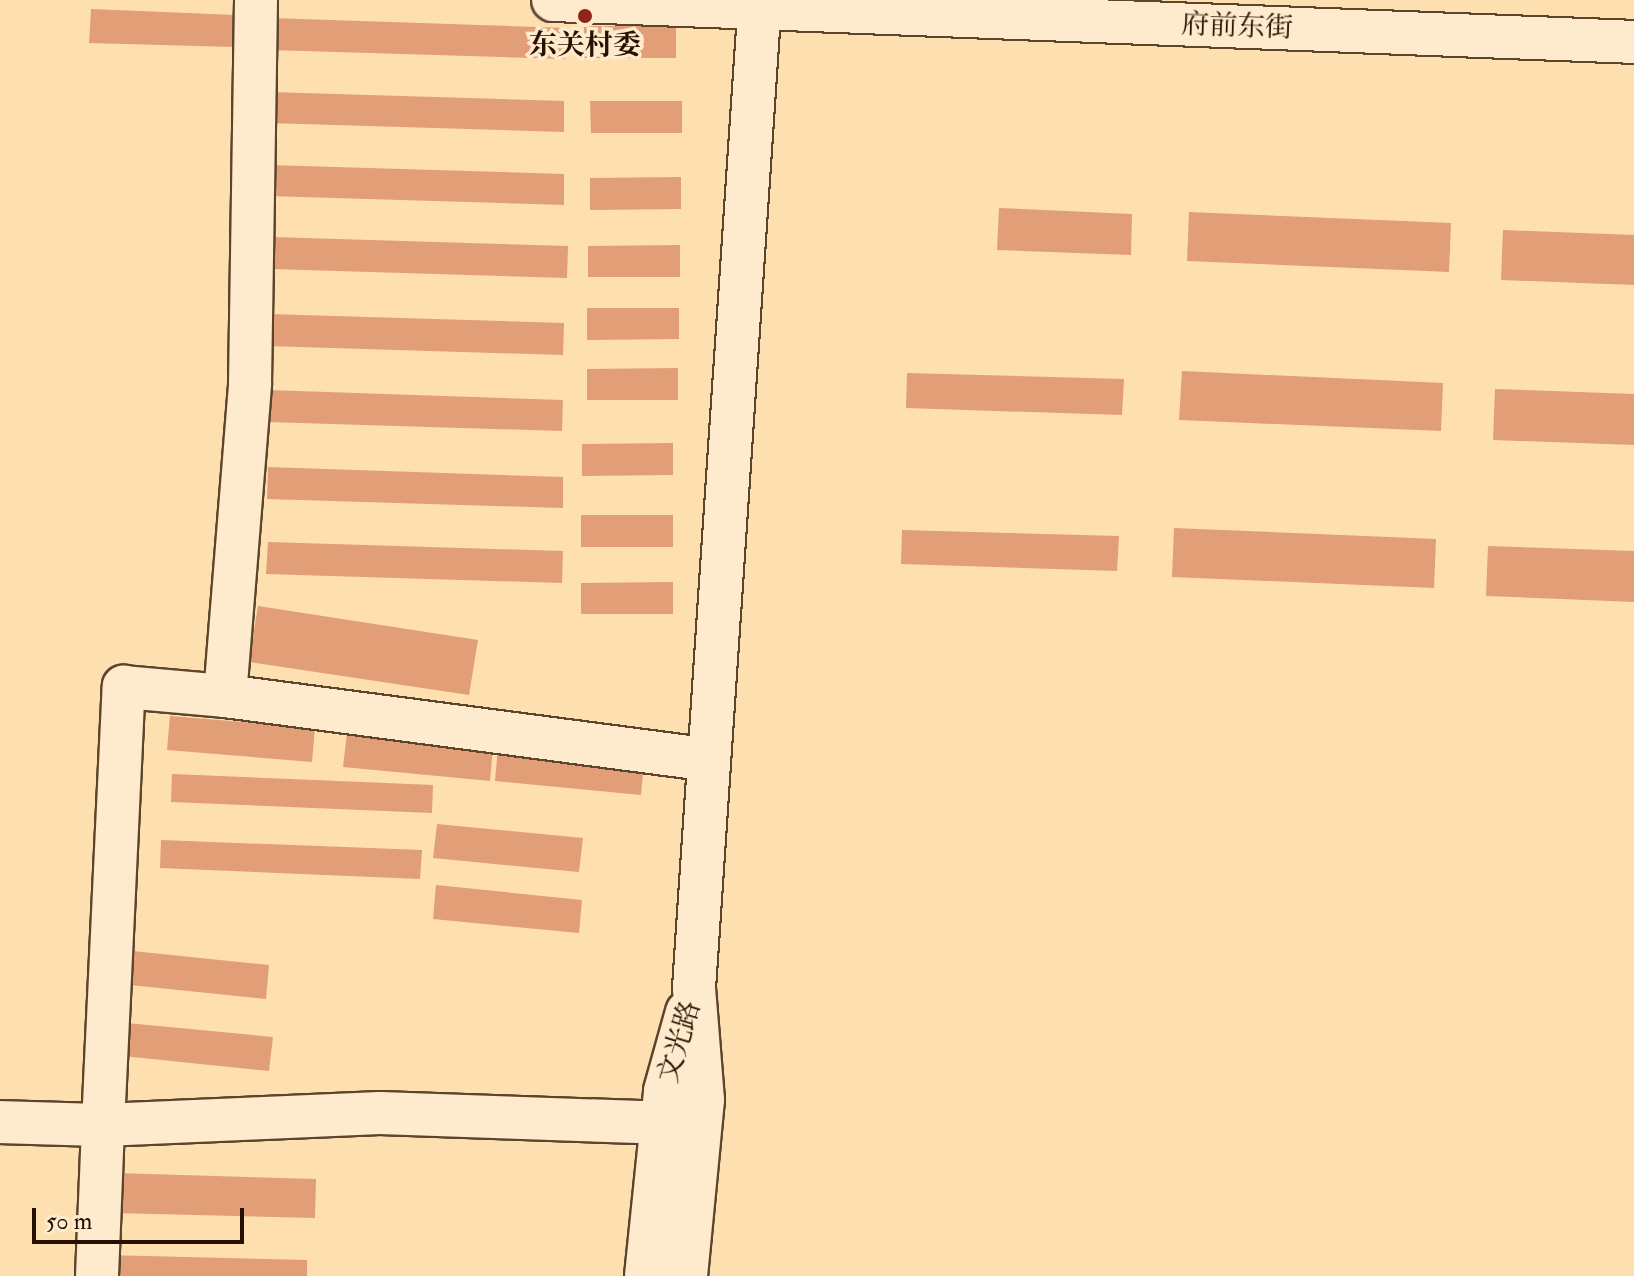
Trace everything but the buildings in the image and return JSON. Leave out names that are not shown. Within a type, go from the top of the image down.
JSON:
[{"type":"street","points":[[225,696],[250,383],[256,0]]},
{"type":"street","name":"府前东街","points":[[553,0],[1412,17],[1634,42]]},
{"type":"street","points":[[694,988],[760,4]]},
{"type":"street","points":[[97,1276],[124,687],[225,696],[709,760]]},
{"type":"street","name":"文光路","points":[[646,1276],[665,1091],[694,988]]},
{"type":"street","name":"文光路","points":[[686,1276],[703,1100],[694,988]]},
{"type":"street","points":[[0,1122],[103,1125],[380,1113],[662,1123]]},
{"type":"place","name":"东关村委","points":[[585,16]]}]
